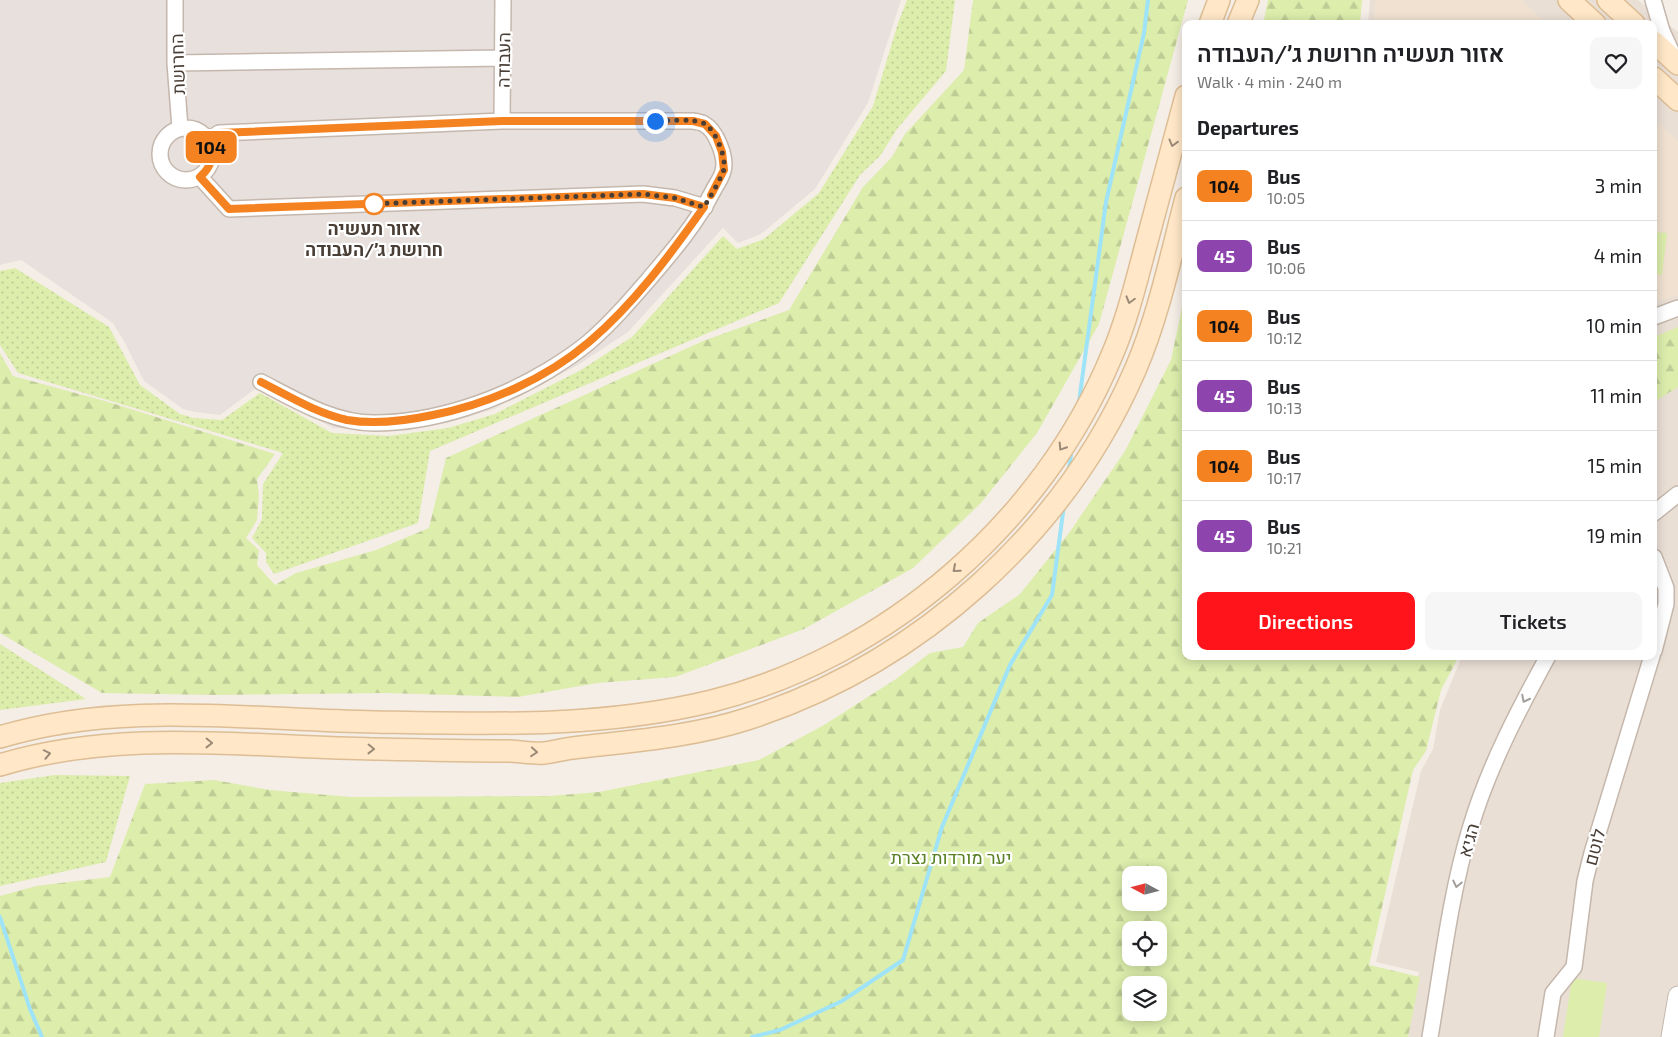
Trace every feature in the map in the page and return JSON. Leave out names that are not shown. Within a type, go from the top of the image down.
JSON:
[{"type":"main road","points":[[1211,20],[1218,0]]},
{"type":"main road","points":[[1240,20],[1248,0]]},
{"type":"main road","points":[[1569,0],[1591,20]]},
{"type":"main road","points":[[1608,0],[1630,20]]},
{"type":"main road","points":[[1657,45],[1678,64]]},
{"type":"main road","points":[[1657,81],[1678,100]]},
{"type":"main road","points":[[0,737],[60,724],[138,716],[218,716],[442,724],[519,724],[598,718],[668,709],[714,700],[778,679],[838,652],[876,630],[916,603],[978,550],[1035,485],[1074,428],[1104,374],[1126,316],[1182,111]]},
{"type":"main road","points":[[0,765],[64,750],[139,743],[442,751],[519,751],[539,754],[647,740],[720,726],[788,704],[832,685],[890,652],[932,624],[985,580],[1021,544],[1071,482],[1110,419],[1136,367],[1151,324],[1182,212]]},
{"type":"street","name":"החרושת","points":[[175,0],[175,63],[180,128]]},
{"type":"street","name":"העבודה","points":[[502,121],[503,0]]},
{"type":"street","points":[[1653,0],[1662,31],[1678,64]]},
{"type":"street","points":[[175,63],[503,58]]},
{"type":"street","points":[[209,140],[219,133],[502,121],[693,121],[705,124],[716,136],[722,152],[724,170],[704,207],[664,261],[623,310],[589,343],[548,371],[496,397],[458,410],[413,420],[373,423],[347,420],[316,410],[261,382]]},
{"type":"street","points":[[180,128],[197,130],[209,140],[213,156],[211,164],[200,177],[185,181],[176,179],[169,175],[160,161],[161,144],[166,136],[180,128]]},
{"type":"street","points":[[200,177],[229,209],[643,194],[675,198],[704,207]]},
{"type":"street","points":[[1657,315],[1678,308]]},
{"type":"street","points":[[1657,510],[1678,494]]},
{"type":"street","points":[[1657,565],[1666,588],[1666,604],[1657,640]]},
{"type":"street","name":"הגיא","points":[[1430,1037],[1448,922],[1470,828],[1505,739],[1546,660]]},
{"type":"street","name":"לוטם","points":[[1546,1037],[1553,993],[1574,967],[1585,881],[1592,853],[1651,660]]},
{"type":"street","points":[[1671,1037],[1678,996]]},
{"type":"shaded area","points":[[0,0],[901,0],[868,103],[815,189],[761,234],[738,243],[723,228],[628,332],[578,365],[494,409],[447,423],[388,430],[333,428],[259,386],[220,415],[183,409],[144,381],[113,323],[21,260],[0,265]]},
{"type":"shaded area","points":[[1370,0],[1638,0],[1678,32],[1678,1037],[1408,1037],[1419,972],[1376,962],[1421,771],[1433,749],[1440,710],[1460,660],[1657,660],[1657,20],[1368,20]]},
{"type":"shaded area","points":[[1375,0],[1521,0],[1543,20],[1374,20]]},
{"type":"shaded area","points":[[1657,123],[1678,141],[1678,295],[1657,301]]},
{"type":"green space","points":[[907,0],[955,0],[946,71],[897,129],[880,156],[860,175],[779,303],[430,451],[418,523],[274,574],[266,562],[266,553],[252,538],[262,519],[263,484],[283,453],[18,373],[0,345],[0,271],[15,268],[109,327],[140,385],[180,414],[194,418],[222,420],[260,393],[332,433],[389,436],[448,428],[495,414],[581,370],[632,337],[723,236],[737,249],[764,239],[819,193],[873,106],[898,23]]},
{"type":"green space","points":[[973,0],[1188,0],[1099,324],[1037,433],[981,503],[913,568],[804,629],[675,677],[597,683],[518,697],[385,693],[215,695],[102,693],[0,633],[0,353],[13,376],[105,401],[275,454],[257,479],[259,495],[257,520],[246,538],[259,550],[257,565],[275,585],[296,573],[376,550],[429,528],[446,458],[703,341],[789,310],[863,187],[892,157],[905,134],[964,70]]},
{"type":"green space","points":[[1268,0],[1362,0],[1360,20],[1264,20]]},
{"type":"green space","points":[[1657,232],[1667,233],[1662,275],[1657,274]]},
{"type":"green space","name":"יער מורדות נצרת","points":[[1182,308],[1182,660],[1457,660],[1441,690],[1426,751],[1413,770],[1369,965],[1420,977],[1408,1037],[0,1037],[0,896],[36,886],[110,877],[145,784],[214,780],[270,790],[350,797],[550,796],[599,792],[759,760],[824,725],[896,679],[930,653],[963,647],[978,623],[1020,594],[1069,533],[1125,451],[1171,360]]},
{"type":"green space","points":[[1678,327],[1678,387],[1657,400],[1657,336]]},
{"type":"green space","points":[[0,644],[86,699],[0,710]]},
{"type":"green space","points":[[55,775],[130,776],[106,862],[0,886],[0,783]]},
{"type":"green space","points":[[1572,978],[1607,983],[1599,1037],[1563,1037]]},
{"type":"waterway","points":[[1079,402],[1106,202],[1144,33],[1148,0]]},
{"type":"waterway","points":[[1069,468],[1072,448]]},
{"type":"waterway","points":[[752,1037],[780,1030],[842,1001],[903,960],[942,827],[1010,665],[1052,595],[1064,505]]},
{"type":"waterway","points":[[0,917],[30,1009],[42,1037]]},
{"type":"bus line","name":"104","points":[[261,382],[316,410],[347,420],[373,423],[413,420],[458,410],[496,397],[548,371],[589,343],[623,310],[664,261],[704,207],[675,198],[643,194],[229,209],[200,177],[211,164],[213,156],[209,140],[219,133],[502,121],[693,121],[705,124],[716,136],[722,152],[724,170],[711,195]]},
{"type":"place","name":"אזור תעשיה חרושת ג׳/העבודה","points":[[374,204]]},
{"type":"route","points":[[374,204],[367,204],[643,194],[675,198],[704,207],[724,170],[722,152],[716,136],[705,124],[693,121],[655,121]]}]
